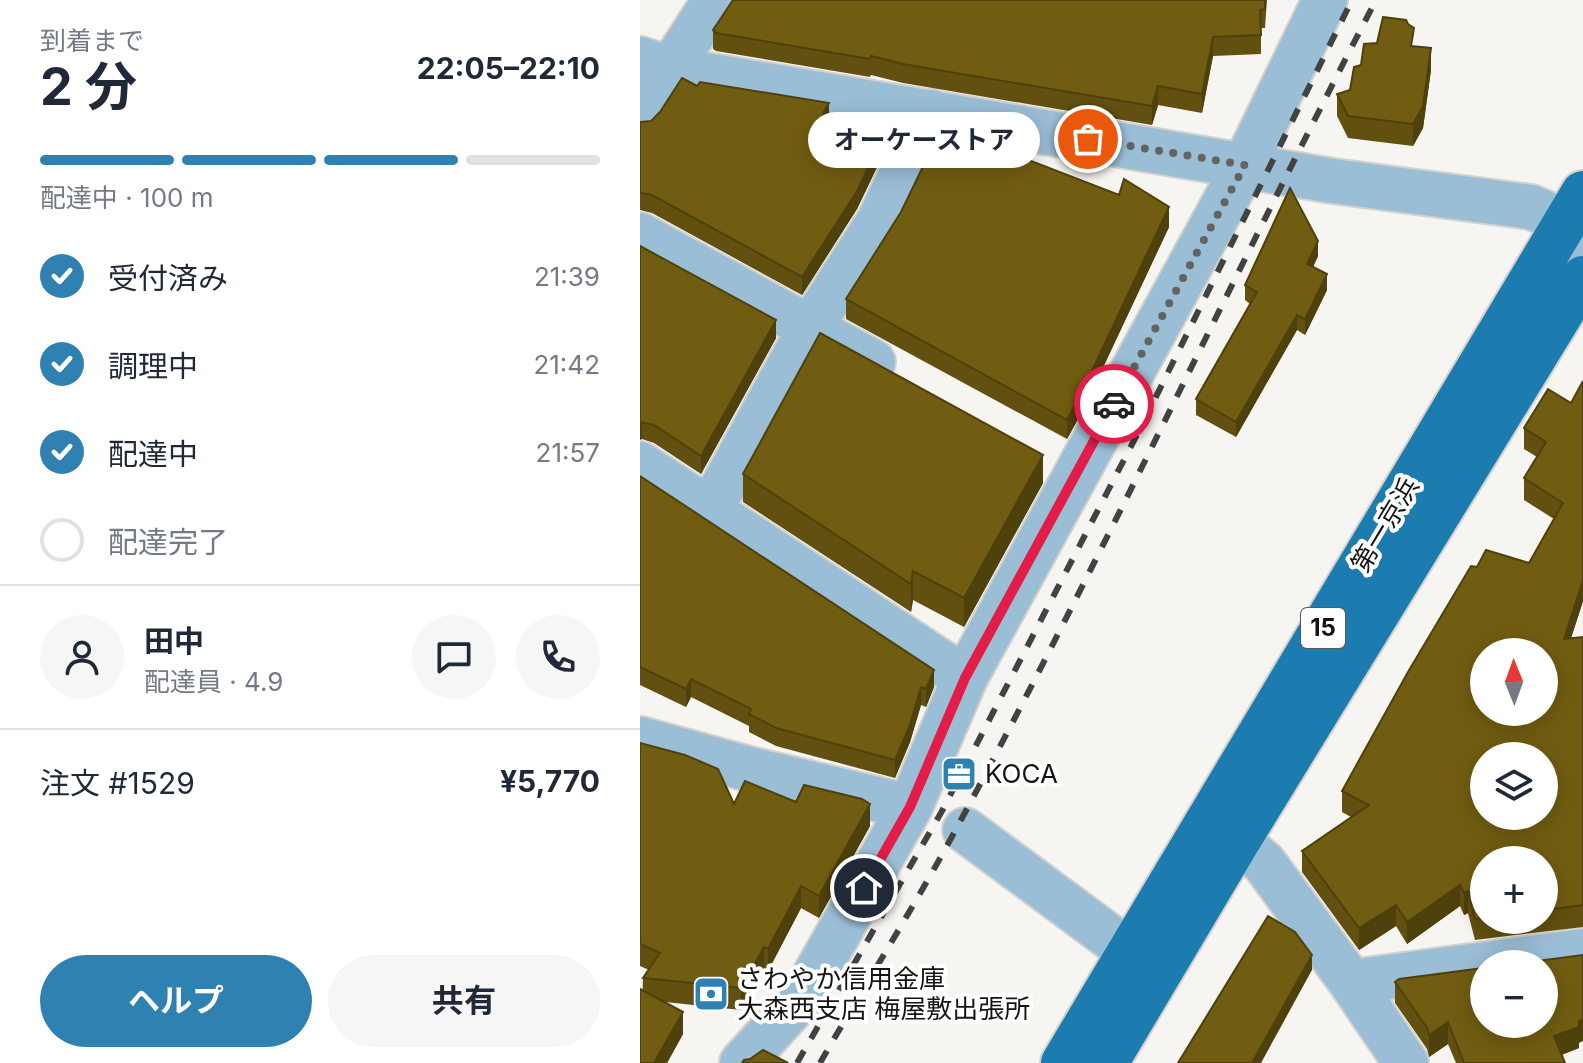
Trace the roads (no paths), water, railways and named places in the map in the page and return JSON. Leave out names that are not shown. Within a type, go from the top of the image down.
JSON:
[{"type":"highway","name":"第一京浜","points":[[1063,1063],[1577,221]]},
{"type":"highway","name":"第一京浜","points":[[1106,1063],[1238,841],[1583,278]]},
{"type":"street","points":[[640,116],[656,64],[715,0]]},
{"type":"street","points":[[742,1063],[803,996],[910,807],[1062,466],[1245,165],[1325,0]]},
{"type":"street","points":[[656,64],[1333,181],[1531,207],[1577,221]]},
{"type":"street","points":[[710,510],[810,328],[879,221],[931,112]]},
{"type":"street","points":[[640,235],[908,382]]},
{"type":"street","points":[[640,464],[965,678]]},
{"type":"street","points":[[640,739],[745,768],[910,807]]},
{"type":"street","points":[[965,830],[1130,952]]},
{"type":"street","points":[[1238,841],[1264,863],[1406,1063]]},
{"type":"street","points":[[1351,982],[1583,951]]},
{"type":"railway","points":[[797,1063],[942,811],[1141,427],[1352,0]]},
{"type":"railway","points":[[820,1063],[928,880],[1016,716],[1376,0]]},
{"type":"place","name":"オーケーストア","points":[[1088,139]]},
{"type":"place","name":"KOCA","points":[[959,774]]},
{"type":"place","name":"さわやか信用金庫 大森西支店 梅屋敷出張所","points":[[711,994]]}]
